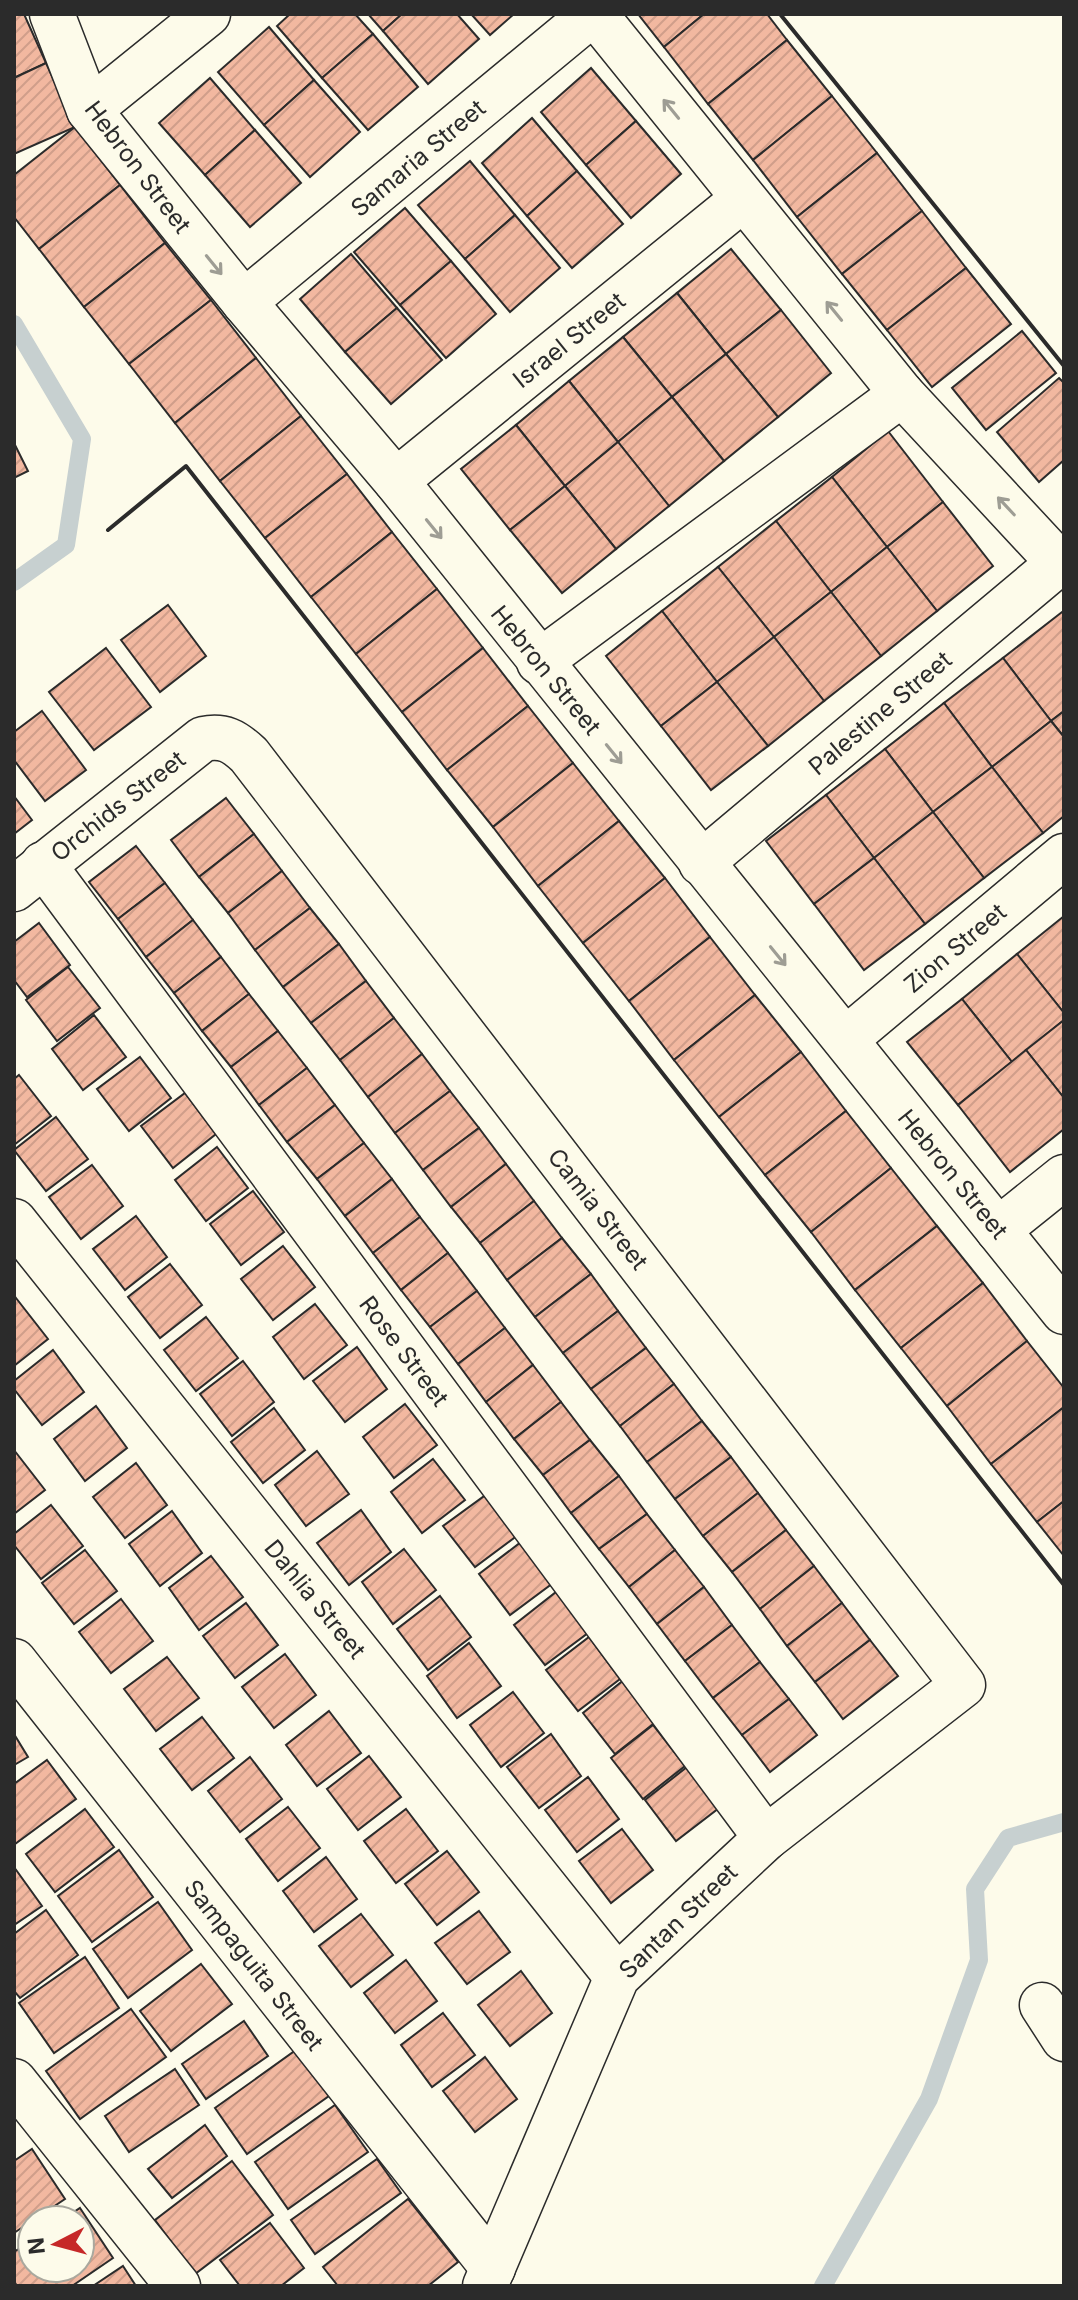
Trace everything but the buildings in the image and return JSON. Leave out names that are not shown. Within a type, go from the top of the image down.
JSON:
[{"type":"street","name":"Hebron Street","points":[[52,14],[89,110],[244,302],[396,481],[1064,1312]]},
{"type":"street","points":[[89,110],[208,14]]},
{"type":"street","points":[[594,14],[902,394],[1062,562]]},
{"type":"street","name":"Samaria Street","points":[[244,302],[594,14]]},
{"type":"street","name":"Israel Street","points":[[396,481],[743,199]]},
{"type":"street","points":[[539,662],[902,394]]},
{"type":"street","name":"Palestine Street","points":[[701,863],[1062,562]]},
{"type":"street","name":"Orchids Street","points":[[28,877],[203,739],[215,736],[228,738]]},
{"type":"street","name":"Camia Street","points":[[228,738],[249,755],[963,1685]]},
{"type":"street","name":"Zion Street","points":[[846,1039],[1064,856]]},
{"type":"street","name":"Rose Street","points":[[28,877],[766,1838]]},
{"type":"street","points":[[998,1230],[1064,1177]]},
{"type":"street","name":"Dahlia Street","points":[[14,1221],[617,1977]]},
{"type":"street","name":"Sampaguita Street","points":[[14,1661],[489,2277]]},
{"type":"street","name":"Santan Street","points":[[489,2277],[617,1977],[766,1838],[963,1685]]},
{"type":"street","points":[[14,2081],[178,2286]]},
{"type":"waterway","points":[[14,324],[82,439],[66,545],[14,582]]},
{"type":"waterway","points":[[823,2286],[929,2099],[979,1960],[975,1889],[1008,1838],[1064,1822]]},
{"type":"wall","points":[[780,14],[1064,366]]},
{"type":"wall","points":[[108,530],[186,466],[1064,1585]]}]
